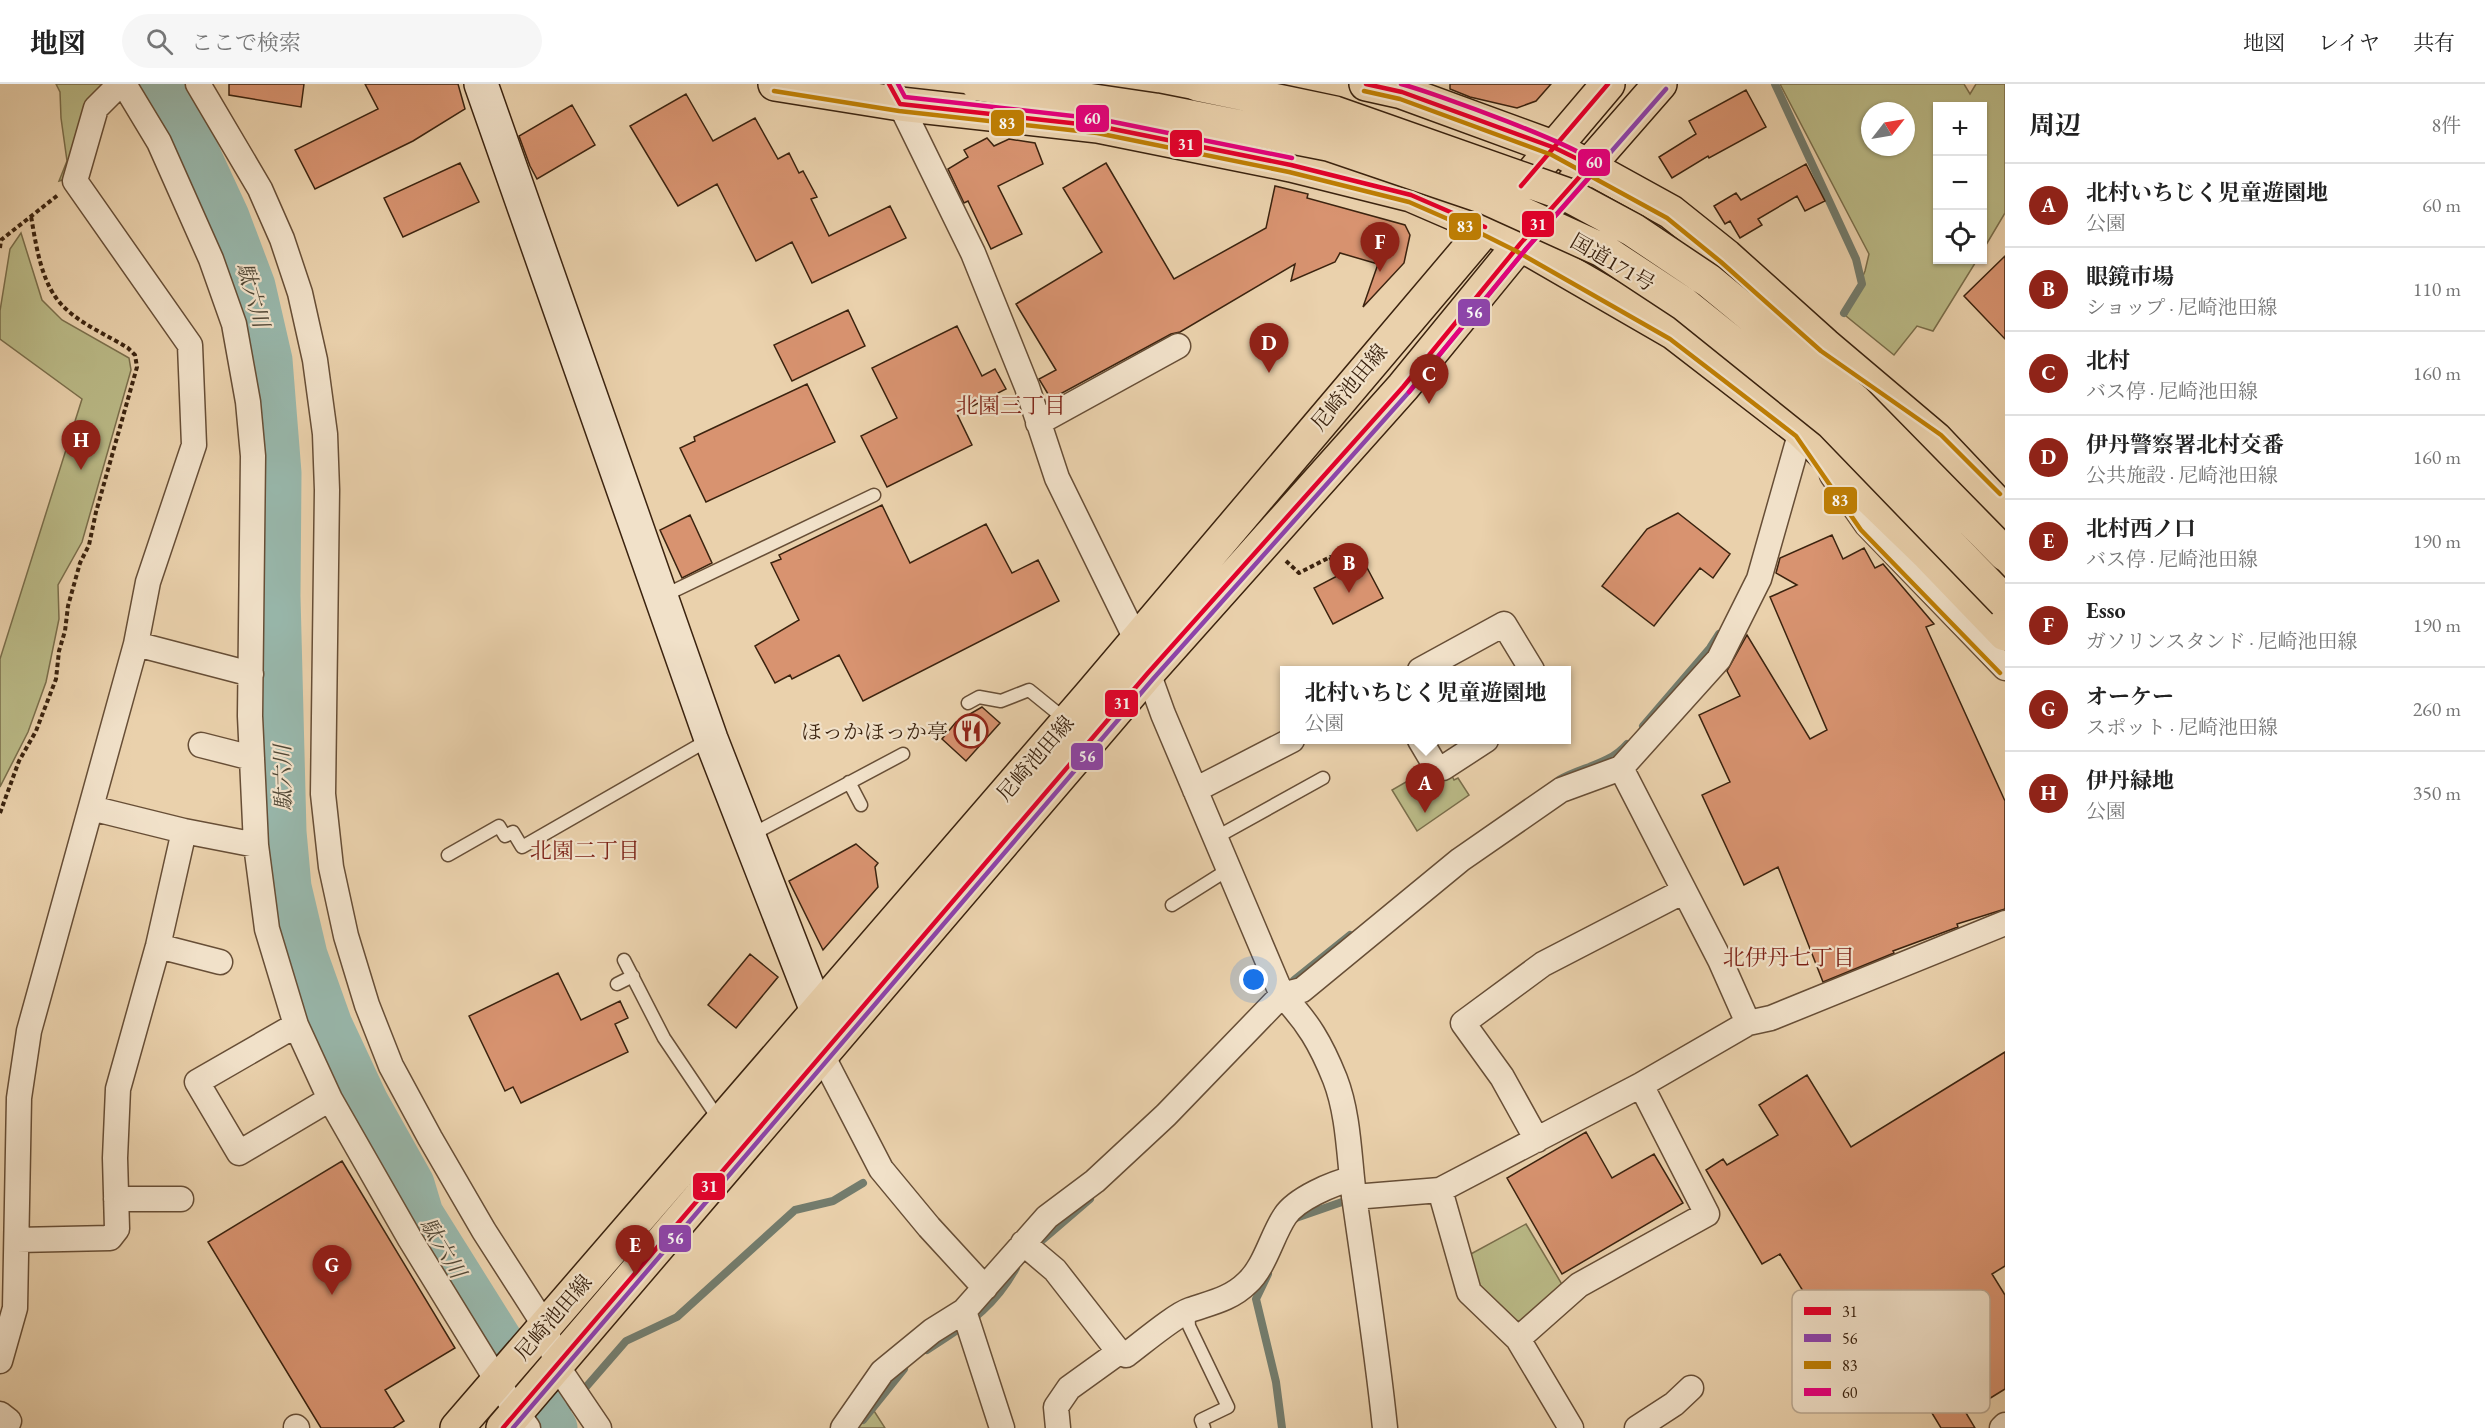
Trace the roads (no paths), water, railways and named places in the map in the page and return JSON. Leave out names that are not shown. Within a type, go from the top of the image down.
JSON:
[{"type":"main road","points":[[775,84],[894,94],[1098,126],[1280,162],[1411,195],[1485,227],[1520,244],[1674,333],[1801,431],[1929,555],[2005,634]]},
{"type":"main road","name":"国道171号","points":[[978,84],[1155,110],[1328,144],[1487,198],[1602,250],[1684,304],[1832,423],[2005,602]]},
{"type":"main road","name":"国道171号","points":[[1197,84],[1335,113],[1568,195],[1633,230],[1709,281],[1855,401],[2005,555]]},
{"type":"main road","points":[[1366,84],[1402,92],[1555,148],[1590,165],[1671,212],[1726,256],[1825,345],[1936,439],[2005,512]]},
{"type":"main road","name":"尼崎池田線","points":[[457,1428],[1067,721],[1608,84]]},
{"type":"main road","name":"尼崎池田線","points":[[516,1423],[557,1366],[1147,674],[1403,387],[1520,244],[1660,84]]},
{"type":"street","points":[[0,1361],[15,1308],[19,1098],[29,1031],[136,644],[148,582],[194,445],[190,345],[75,181],[96,108],[122,84],[159,142],[183,191],[211,259],[234,324],[248,402],[253,456],[252,758],[256,845],[267,928],[296,1025],[330,1099],[410,1239],[497,1382],[516,1423]]},
{"type":"street","points":[[198,84],[260,189],[282,239],[300,293],[315,360],[324,434],[327,490],[323,794],[331,867],[346,936],[367,1005],[391,1066],[484,1231],[545,1326],[557,1366],[599,1428]]},
{"type":"street","points":[[481,84],[711,739],[817,1011],[822,1055],[881,1169],[928,1227],[985,1288]]},
{"type":"street","points":[[894,94],[973,253],[1005,328],[1057,478],[1136,639],[1147,674],[1282,995],[1304,1017],[1320,1045],[1336,1082],[1347,1136],[1385,1428]]},
{"type":"street","points":[[1825,345],[1946,429],[2005,489]]},
{"type":"street","points":[[1038,423],[1160,364],[1178,346]]},
{"type":"street","points":[[1801,431],[1867,525],[2005,668]]},
{"type":"street","points":[[843,1428],[882,1372],[932,1331],[964,1311],[1047,1217],[1095,1181],[1166,1115],[1282,995],[1302,990],[1460,860],[1561,790],[1621,768],[1719,659],[1759,579],[1801,431]]},
{"type":"street","points":[[1427,666],[1504,624],[1530,666]]},
{"type":"street","points":[[136,644],[251,674]]},
{"type":"street","points":[[1195,790],[1284,744]]},
{"type":"street","points":[[1422,744],[1436,767],[1443,768],[1480,744]]},
{"type":"street","points":[[201,746],[252,758]]},
{"type":"street","points":[[1621,768],[1720,960],[1748,1023]]},
{"type":"street","points":[[91,808],[184,831],[256,845]]},
{"type":"street","points":[[17,1240],[110,1238],[117,1229],[118,1089],[158,946],[184,831]]},
{"type":"street","points":[[1537,1140],[1502,1077],[1463,1023],[1543,964],[1684,891]]},
{"type":"street","points":[[1023,1243],[1055,1270],[1119,1352],[1126,1355],[1188,1310],[1204,1307],[1227,1297],[1248,1283],[1268,1251],[1286,1214],[1310,1196],[1340,1182],[1353,1188],[1440,1190],[1641,1085],[1748,1023],[1771,1018],[2005,923]]},
{"type":"street","points":[[158,946],[220,962]]},
{"type":"street","points":[[296,1025],[192,1085],[239,1153],[330,1099]]},
{"type":"street","points":[[1518,1339],[1579,1285],[1707,1214],[1641,1085]]},
{"type":"street","points":[[1440,1190],[1469,1292],[1518,1339],[1571,1428]]},
{"type":"street","points":[[116,1199],[181,1199]]},
{"type":"street","points":[[964,1311],[1002,1428]]},
{"type":"street","points":[[1058,1428],[1056,1407],[1069,1388],[1119,1352]]},
{"type":"street","points":[[1637,1428],[1674,1404],[1691,1388]]},
{"type":"street","points":[[0,1414],[9,1421],[6,1428]]},
{"type":"lane","points":[[661,597],[874,495]]},
{"type":"lane","points":[[968,703],[979,697],[1001,702],[1029,690],[1067,721]]},
{"type":"lane","points":[[448,855],[499,826],[505,836],[513,832],[522,847],[711,739]]},
{"type":"lane","points":[[748,836],[903,754]]},
{"type":"lane","points":[[1215,838],[1323,778]]},
{"type":"lane","points":[[849,782],[861,805]]},
{"type":"lane","points":[[1172,905],[1228,869]]},
{"type":"lane","points":[[624,960],[664,1038],[721,1123]]},
{"type":"lane","points":[[617,984],[633,976]]},
{"type":"lane","points":[[1188,1310],[1189,1326],[1228,1407],[1201,1420],[1204,1428]]},
{"type":"waterway","name":"駄六川","points":[[160,84],[196,150],[227,217],[253,286],[270,360],[279,473],[278,596],[284,832],[289,887],[305,955],[330,1025],[366,1102],[412,1184],[421,1214],[555,1428]]},
{"type":"waterway","points":[[1775,84],[1856,259],[1862,284],[1844,313]]},
{"type":"waterway","points":[[1643,726],[1710,648],[1719,634]]},
{"type":"waterway","points":[[1559,780],[1612,757],[1627,744]]},
{"type":"waterway","points":[[1290,986],[1294,980],[1350,935]]},
{"type":"waterway","points":[[553,1425],[626,1341],[677,1317],[795,1210],[833,1201],[863,1183]]},
{"type":"waterway","points":[[1040,1242],[1090,1199]]},
{"type":"waterway","points":[[1293,1219],[1342,1202]]},
{"type":"waterway","points":[[927,1350],[988,1306],[1016,1268]]},
{"type":"waterway","points":[[1268,1274],[1256,1299],[1276,1382],[1282,1428]]},
{"type":"waterway","points":[[863,1420],[904,1369]]},
{"type":"place","name":"Esso","points":[[1380,272]]},
{"type":"place","name":"伊丹警察署北村交番","points":[[1269,373]]},
{"type":"place","name":"北村","points":[[1429,404]]},
{"type":"place","name":"伊丹緑地","points":[[81,470]]},
{"type":"place","name":"眼鏡市場","points":[[1349,593]]},
{"type":"place","name":"ほっかほっか亭","points":[[971,731]]},
{"type":"place","name":"北村いちじく児童遊園地","points":[[1425,813]]},
{"type":"place","name":"北村西ノ口","points":[[635,1275]]},
{"type":"place","name":"オーケー","points":[[332,1295]]},
{"type":"district","name":"北園三丁目","points":[[1011,405]]},
{"type":"district","name":"北園二丁目","points":[[585,850]]},
{"type":"district","name":"北伊丹七丁目","points":[[1789,957]]}]
